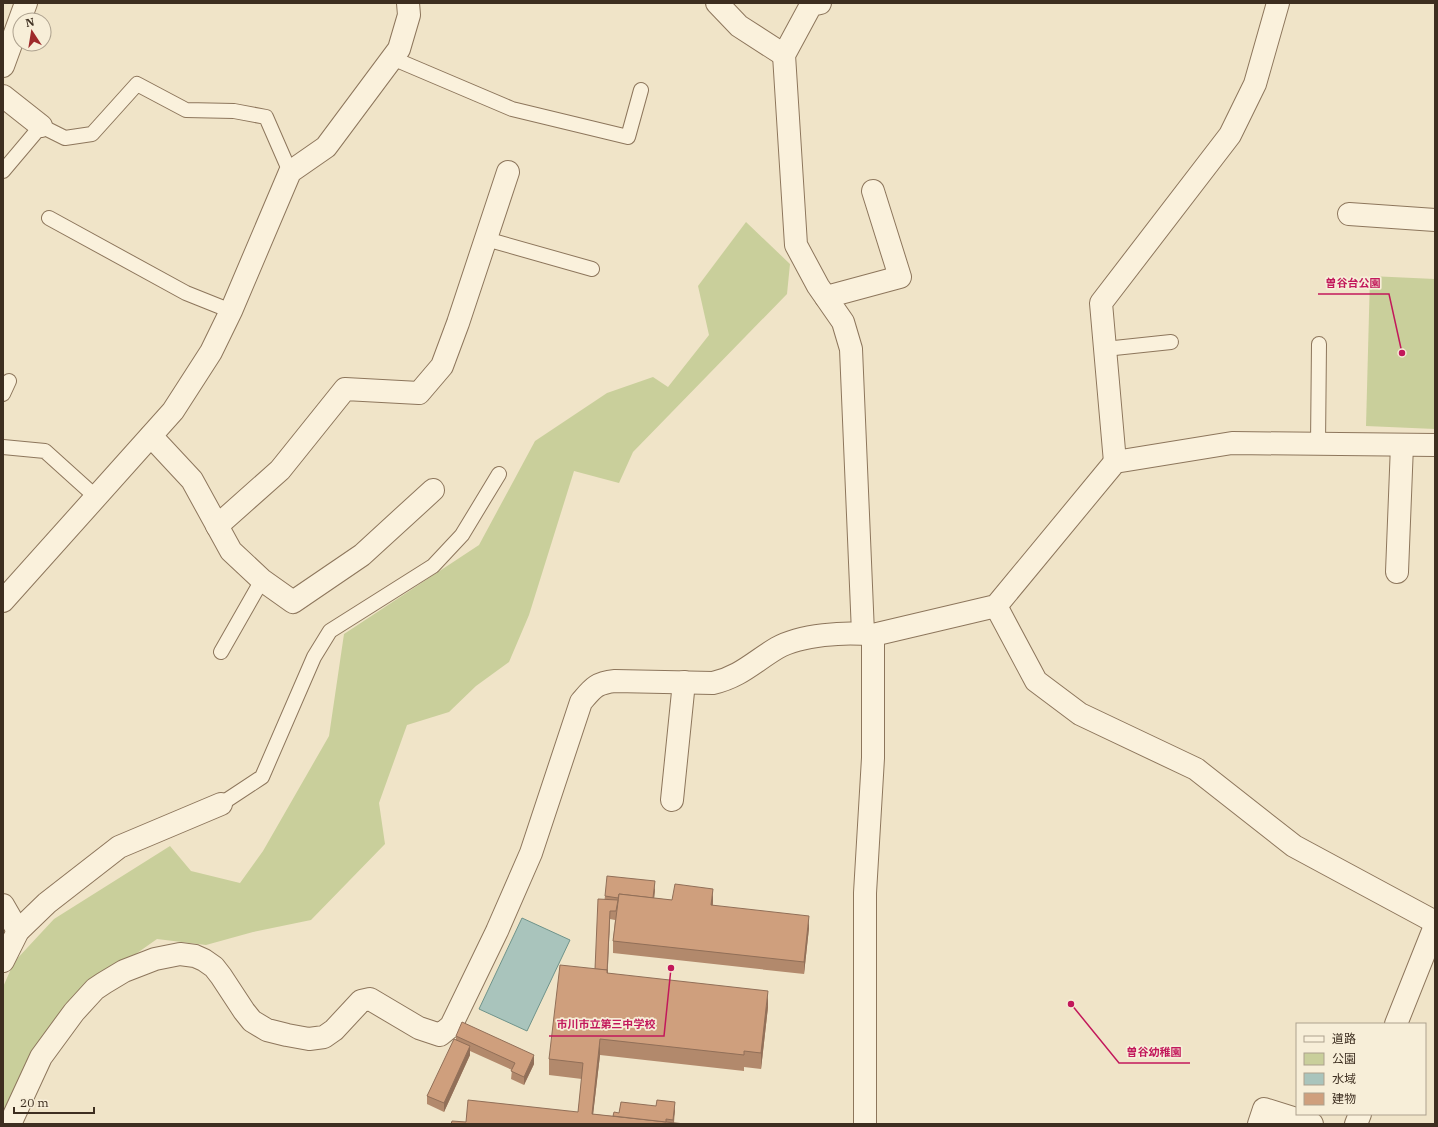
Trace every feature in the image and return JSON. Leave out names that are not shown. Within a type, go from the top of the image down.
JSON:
[{"type":"street","points":[[3,66],[26,3]]},
{"type":"street","points":[[3,601],[173,411],[211,352],[231,311],[290,172],[326,147],[399,49],[409,15],[408,3]]},
{"type":"street","points":[[717,3],[738,26],[784,55]]},
{"type":"street","points":[[820,3],[811,5],[784,55],[796,245],[826,297],[843,322],[851,348],[868,634],[873,758],[865,892],[865,1124]]},
{"type":"street","points":[[1115,462],[1101,303],[1230,135],[1255,84],[1278,3]]},
{"type":"street","points":[[3,96],[42,126]]},
{"type":"street","points":[[217,526],[280,470],[345,389],[419,393],[442,366],[458,324],[508,172]]},
{"type":"street","points":[[826,297],[900,276],[873,191]]},
{"type":"street","points":[[1349,214],[1435,220]]},
{"type":"street","points":[[150,436],[192,480],[231,551],[262,580],[293,602],[362,555],[433,490]]},
{"type":"street","points":[[10,1124],[41,1057],[74,1012],[95,989],[124,971],[155,959],[180,954],[195,956],[214,967],[252,1021],[267,1030],[309,1039],[324,1037],[334,1030],[361,1001],[370,999],[419,1028],[440,1035],[451,1026],[497,931],[531,853],[580,702],[594,686],[603,683],[714,683],[729,680],[792,640],[811,636],[868,634],[996,606],[1115,462],[1232,444],[1435,445]]},
{"type":"street","points":[[1397,572],[1402,445]]},
{"type":"street","points":[[996,606],[1036,681],[1080,714],[1196,768],[1294,846],[1435,922]]},
{"type":"street","points":[[672,800],[684,682]]},
{"type":"street","points":[[3,961],[18,931],[47,903],[118,847],[221,804]]},
{"type":"street","points":[[3,905],[18,931]]},
{"type":"street","points":[[1396,1023],[1435,926]]},
{"type":"street","points":[[1259,1124],[1264,1109],[1312,1124]]},
{"type":"lane","points":[[392,58],[512,109],[628,137],[641,90]]},
{"type":"lane","points":[[3,171],[42,126],[65,138],[92,134],[137,84],[186,110],[234,111],[266,117],[290,172]]},
{"type":"lane","points":[[49,218],[186,293],[231,311]]},
{"type":"lane","points":[[486,239],[592,269]]},
{"type":"lane","points":[[1105,349],[1171,342]]},
{"type":"lane","points":[[1318,444],[1319,344]]},
{"type":"lane","points":[[3,394],[9,381]]},
{"type":"lane","points":[[3,447],[46,451],[96,497]]},
{"type":"lane","points":[[221,804],[262,777],[314,657],[330,631],[433,566],[462,535],[499,474]]},
{"type":"lane","points":[[221,652],[262,580]]},
{"type":"green space","points":[[746,222],[790,264],[787,294],[633,452],[619,483],[574,471],[529,615],[509,662],[476,686],[449,712],[407,725],[379,803],[385,844],[311,920],[253,932],[206,945],[157,939],[65,1004],[5,1124],[3,1124],[3,987],[14,962],[54,919],[170,846],[191,871],[240,883],[263,851],[329,736],[344,634],[479,545],[535,441],[607,393],[653,377],[668,387],[709,335],[698,286]]},
{"type":"green space","points":[[1370,276],[1435,279],[1435,429],[1366,426]]},
{"type":"water","points":[[522,918],[570,940],[527,1031],[479,1009]]},
{"type":"building","points":[[607,876],[655,881],[653,898],[619,894],[618,898],[605,896]]},
{"type":"building","points":[[675,884],[713,889],[711,905],[809,916],[804,962],[613,941],[619,894],[672,900]]},
{"type":"building","points":[[598,899],[618,900],[616,911],[610,911],[607,973],[607,970],[595,969]]},
{"type":"building","points":[[560,965],[607,970],[607,973],[768,991],[761,1053],[744,1051],[744,1055],[600,1039],[592,1114],[685,1124],[451,1124],[452,1121],[466,1122],[468,1100],[578,1112],[583,1063],[549,1059]]},
{"type":"building","points":[[462,1022],[534,1055],[524,1077],[511,1071],[515,1063],[456,1036]]},
{"type":"building","points":[[454,1039],[470,1046],[444,1103],[427,1096]]},
{"type":"building","points":[[657,1100],[675,1102],[673,1120],[666,1119],[666,1122],[613,1116],[614,1112],[619,1113],[621,1102],[656,1106]]},
{"type":"place","name":"曽谷台公園","points":[[1402,353]]},
{"type":"place","name":"市川市立第三中学校","points":[[671,968]]},
{"type":"place","name":"曽谷幼稚園","points":[[1071,1004]]}]
